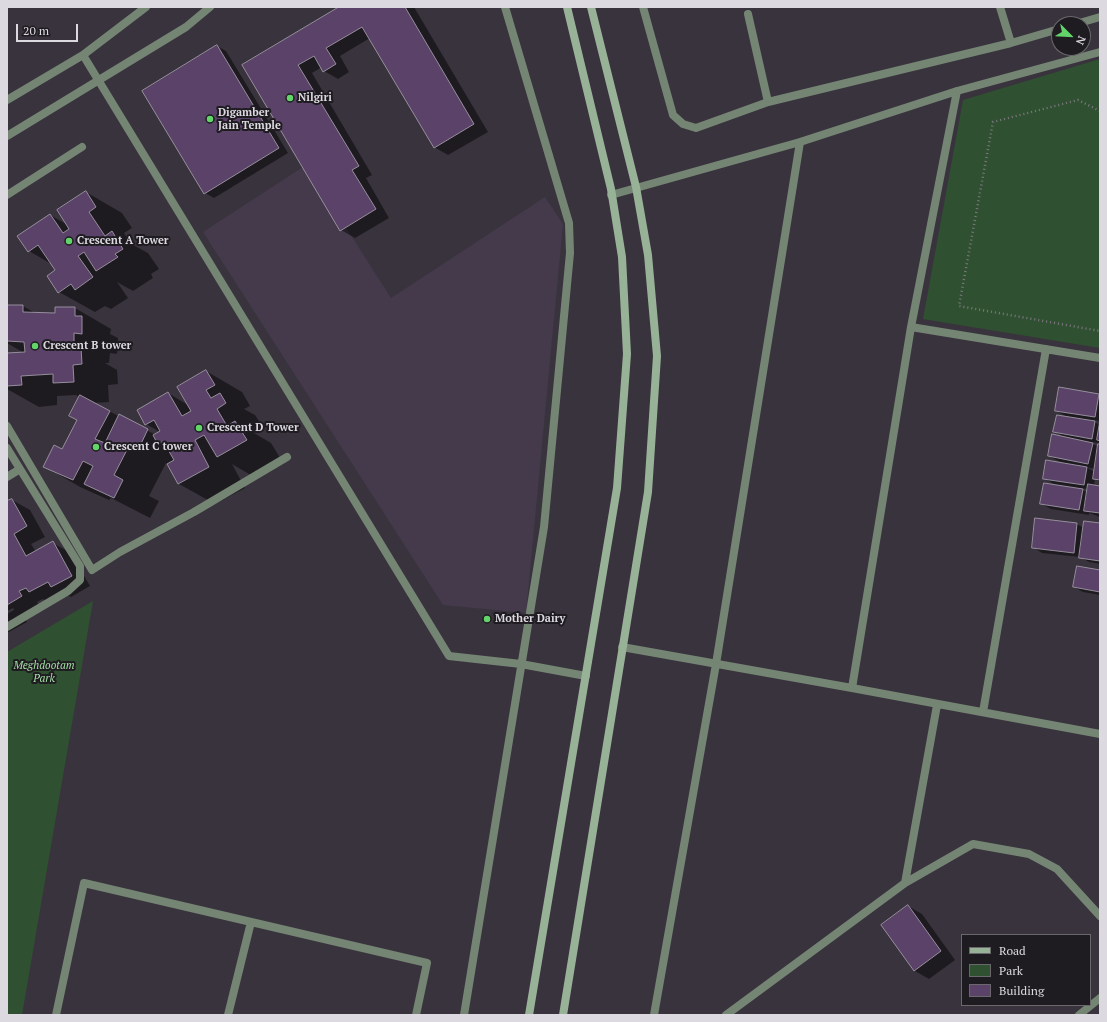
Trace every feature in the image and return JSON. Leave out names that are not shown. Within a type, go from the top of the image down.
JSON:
[{"type":"street","points":[[7,100],[83,55],[146,7]]},
{"type":"street","points":[[7,136],[186,27],[210,7]]},
{"type":"street","points":[[464,1015],[520,664],[544,527],[570,253],[569,223],[505,7]]},
{"type":"street","points":[[529,1015],[617,488],[627,354],[622,257],[611,195],[567,7]]},
{"type":"street","points":[[562,1015],[648,492],[657,356],[648,254],[636,187],[591,7]]},
{"type":"street","points":[[643,7],[673,115],[683,124],[696,128],[768,102],[1011,43],[1051,31]]},
{"type":"street","points":[[1000,7],[1011,43]]},
{"type":"street","points":[[748,14],[768,102]]},
{"type":"street","points":[[611,195],[800,142],[957,91],[1100,52]]},
{"type":"street","points":[[83,55],[449,656],[520,664],[586,676]]},
{"type":"street","points":[[852,688],[911,327],[957,91]]},
{"type":"street","points":[[654,1015],[716,664],[800,142]]},
{"type":"street","points":[[7,195],[82,147]]},
{"type":"street","points":[[911,327],[1100,358]]},
{"type":"street","points":[[983,712],[1046,349]]},
{"type":"street","points":[[7,426],[92,570],[120,552],[194,512],[287,458]]},
{"type":"street","points":[[7,448],[80,566],[80,580],[68,591],[7,628]]},
{"type":"street","points":[[7,477],[20,469]]},
{"type":"street","points":[[622,647],[1100,734]]},
{"type":"street","points":[[905,883],[937,705]]},
{"type":"street","points":[[726,1015],[905,883],[973,844],[1029,854],[1057,868],[1100,916]]},
{"type":"street","points":[[56,1015],[84,883],[426,963],[416,1015]]},
{"type":"street","points":[[228,1015],[252,922]]},
{"type":"street","points":[[1091,1005],[1100,998]]},
{"type":"street","points":[[1079,1015],[1090,1006]]},
{"type":"path","points":[[1100,111],[1078,100],[993,122],[959,306],[1100,331]]},
{"type":"shaded area","points":[[306,165],[391,298],[545,197],[563,224],[526,613],[443,605],[203,232]]},
{"type":"green space","points":[[1100,59],[1100,348],[923,319],[963,100]]},
{"type":"green space","name":"Meghdootam Park","points":[[93,601],[22,1015],[7,1015],[7,652]]},
{"type":"building","name":"Nilgiri","points":[[339,7],[405,7],[474,124],[434,148],[362,27],[326,48],[336,64],[323,72],[314,56],[298,65],[359,166],[352,170],[376,209],[340,231],[242,65]]},
{"type":"building","name":"Digamber Jain Temple","points":[[217,45],[279,148],[204,194],[142,91]]},
{"type":"building","name":"Crescent A Tower","points":[[86,191],[96,207],[89,212],[105,236],[112,231],[123,249],[115,254],[118,257],[96,271],[84,252],[78,256],[93,277],[75,290],[71,284],[58,293],[47,276],[55,270],[38,245],[28,252],[17,236],[50,214],[63,233],[69,229],[57,210]]},
{"type":"building","name":"Crescent B tower","points":[[7,305],[23,305],[23,312],[55,313],[55,307],[75,307],[75,316],[82,316],[82,334],[74,333],[74,343],[45,342],[45,350],[81,348],[82,364],[73,365],[74,382],[53,383],[53,374],[21,376],[22,385],[7,386],[7,353],[25,352],[24,342],[7,341]]},
{"type":"building","name":"Crescent D Tower","points":[[206,370],[215,385],[206,390],[211,398],[220,393],[226,403],[217,409],[227,426],[235,421],[247,440],[217,457],[204,435],[195,440],[209,467],[178,484],[167,464],[174,460],[163,441],[158,445],[153,435],[160,431],[154,420],[145,425],[137,410],[168,392],[182,416],[191,411],[177,387]]},
{"type":"building","points":[[1059,387],[1099,394],[1095,417],[1055,411]]},
{"type":"building","name":"Crescent C tower","points":[[80,395],[110,411],[95,439],[105,443],[119,414],[148,429],[139,448],[130,444],[114,475],[123,480],[114,498],[84,484],[93,466],[83,461],[73,480],[43,467],[54,445],[62,449],[77,420],[69,416]]},
{"type":"building","points":[[1057,415],[1095,421],[1092,439],[1053,432]]},
{"type":"building","points":[[1100,420],[1100,441],[1097,440]]},
{"type":"building","points":[[1052,434],[1093,443],[1088,464],[1048,456]]},
{"type":"building","points":[[1098,444],[1100,444],[1100,480],[1093,479]]},
{"type":"building","points":[[1046,460],[1087,467],[1084,485],[1043,479]]},
{"type":"building","points":[[1044,483],[1083,489],[1079,510],[1040,504]]},
{"type":"building","points":[[1088,484],[1100,486],[1100,513],[1084,511]]},
{"type":"building","points":[[12,499],[27,526],[14,534],[26,556],[53,541],[72,576],[51,587],[48,582],[29,592],[26,588],[19,591],[22,596],[7,605],[7,501]]},
{"type":"building","points":[[1035,518],[1077,523],[1074,553],[1032,548]]},
{"type":"building","points":[[1084,521],[1100,523],[1100,561],[1079,558]]},
{"type":"building","points":[[1077,566],[1100,570],[1100,592],[1073,587]]},
{"type":"building","points":[[908,905],[941,951],[914,971],[881,925]]},
{"type":"place","name":"Nilgiri","points":[[290,98]]},
{"type":"place","name":"Digamber Jain Temple","points":[[210,119]]},
{"type":"place","name":"Crescent A Tower","points":[[69,241]]},
{"type":"place","name":"Crescent B tower","points":[[35,346]]},
{"type":"place","name":"Crescent D Tower","points":[[199,428]]},
{"type":"place","name":"Crescent C tower","points":[[96,447]]},
{"type":"place","name":"Mother Dairy","points":[[487,619]]}]
